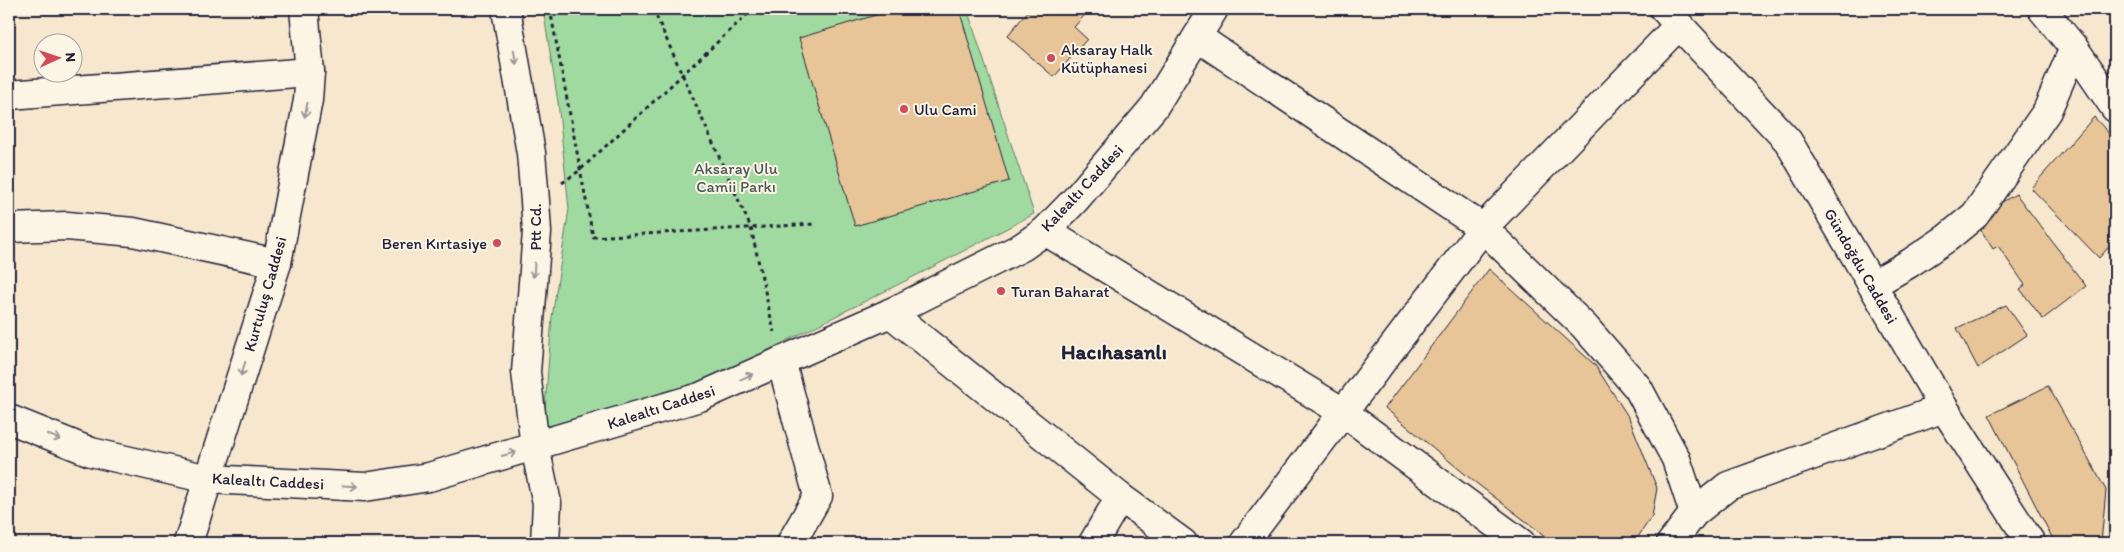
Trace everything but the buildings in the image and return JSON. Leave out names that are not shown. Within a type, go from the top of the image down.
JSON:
[{"type":"street","name":"Kurtuluş Caddesi","points":[[188,543],[277,263],[308,100],[310,72],[304,9]]},
{"type":"street","name":"Ptt Cd.","points":[[506,9],[531,153],[535,202],[537,232],[526,372],[534,447],[547,503],[545,543]]},
{"type":"street","name":"Kalealtı Caddesi","points":[[9,419],[91,452],[208,479],[365,487],[428,477],[700,397],[890,313],[1022,246],[1045,231],[1076,199],[1154,107],[1214,9]]},
{"type":"street","points":[[2042,9],[2074,48],[2115,108]]},
{"type":"street","points":[[1244,543],[1483,228],[1671,17]]},
{"type":"street","name":"Gündoğdu Caddesi","points":[[1671,17],[1788,141],[1944,408],[2031,543]]},
{"type":"street","points":[[1197,37],[1483,228],[1584,326],[1638,388],[1676,459],[1694,513]]},
{"type":"street","points":[[1872,285],[1910,263],[1947,238],[1976,214],[2047,111],[2074,48]]},
{"type":"street","points":[[9,95],[310,72]]},
{"type":"street","points":[[9,228],[67,226],[133,232],[277,263]]},
{"type":"street","points":[[1045,231],[1343,412],[1521,543]]},
{"type":"street","points":[[890,313],[1120,497],[1183,543]]},
{"type":"street","points":[[781,361],[818,496],[791,543]]},
{"type":"street","points":[[1671,543],[1694,513],[1728,486],[1944,408]]},
{"type":"street","points":[[1093,543],[1120,497]]},
{"type":"path","points":[[550,9],[593,237],[814,224]]},
{"type":"path","points":[[653,9],[750,228],[781,361]]},
{"type":"path","points":[[535,202],[579,170],[754,9]]},
{"type":"green space","name":"Aksaray Ulu Camii Parkı","points":[[543,9],[967,9],[1034,214],[711,379],[543,434],[552,317],[569,209],[558,102]]},
{"type":"place","name":"Aksaray Halk Kütüphanesi","points":[[1051,58]]},
{"type":"place","name":"Ulu Cami","points":[[904,109]]},
{"type":"place","name":"Beren Kırtasiye","points":[[497,243]]},
{"type":"place","name":"Turan Baharat","points":[[1001,291]]},
{"type":"district","name":"Hacıhasanlı","points":[[1114,351]]}]
